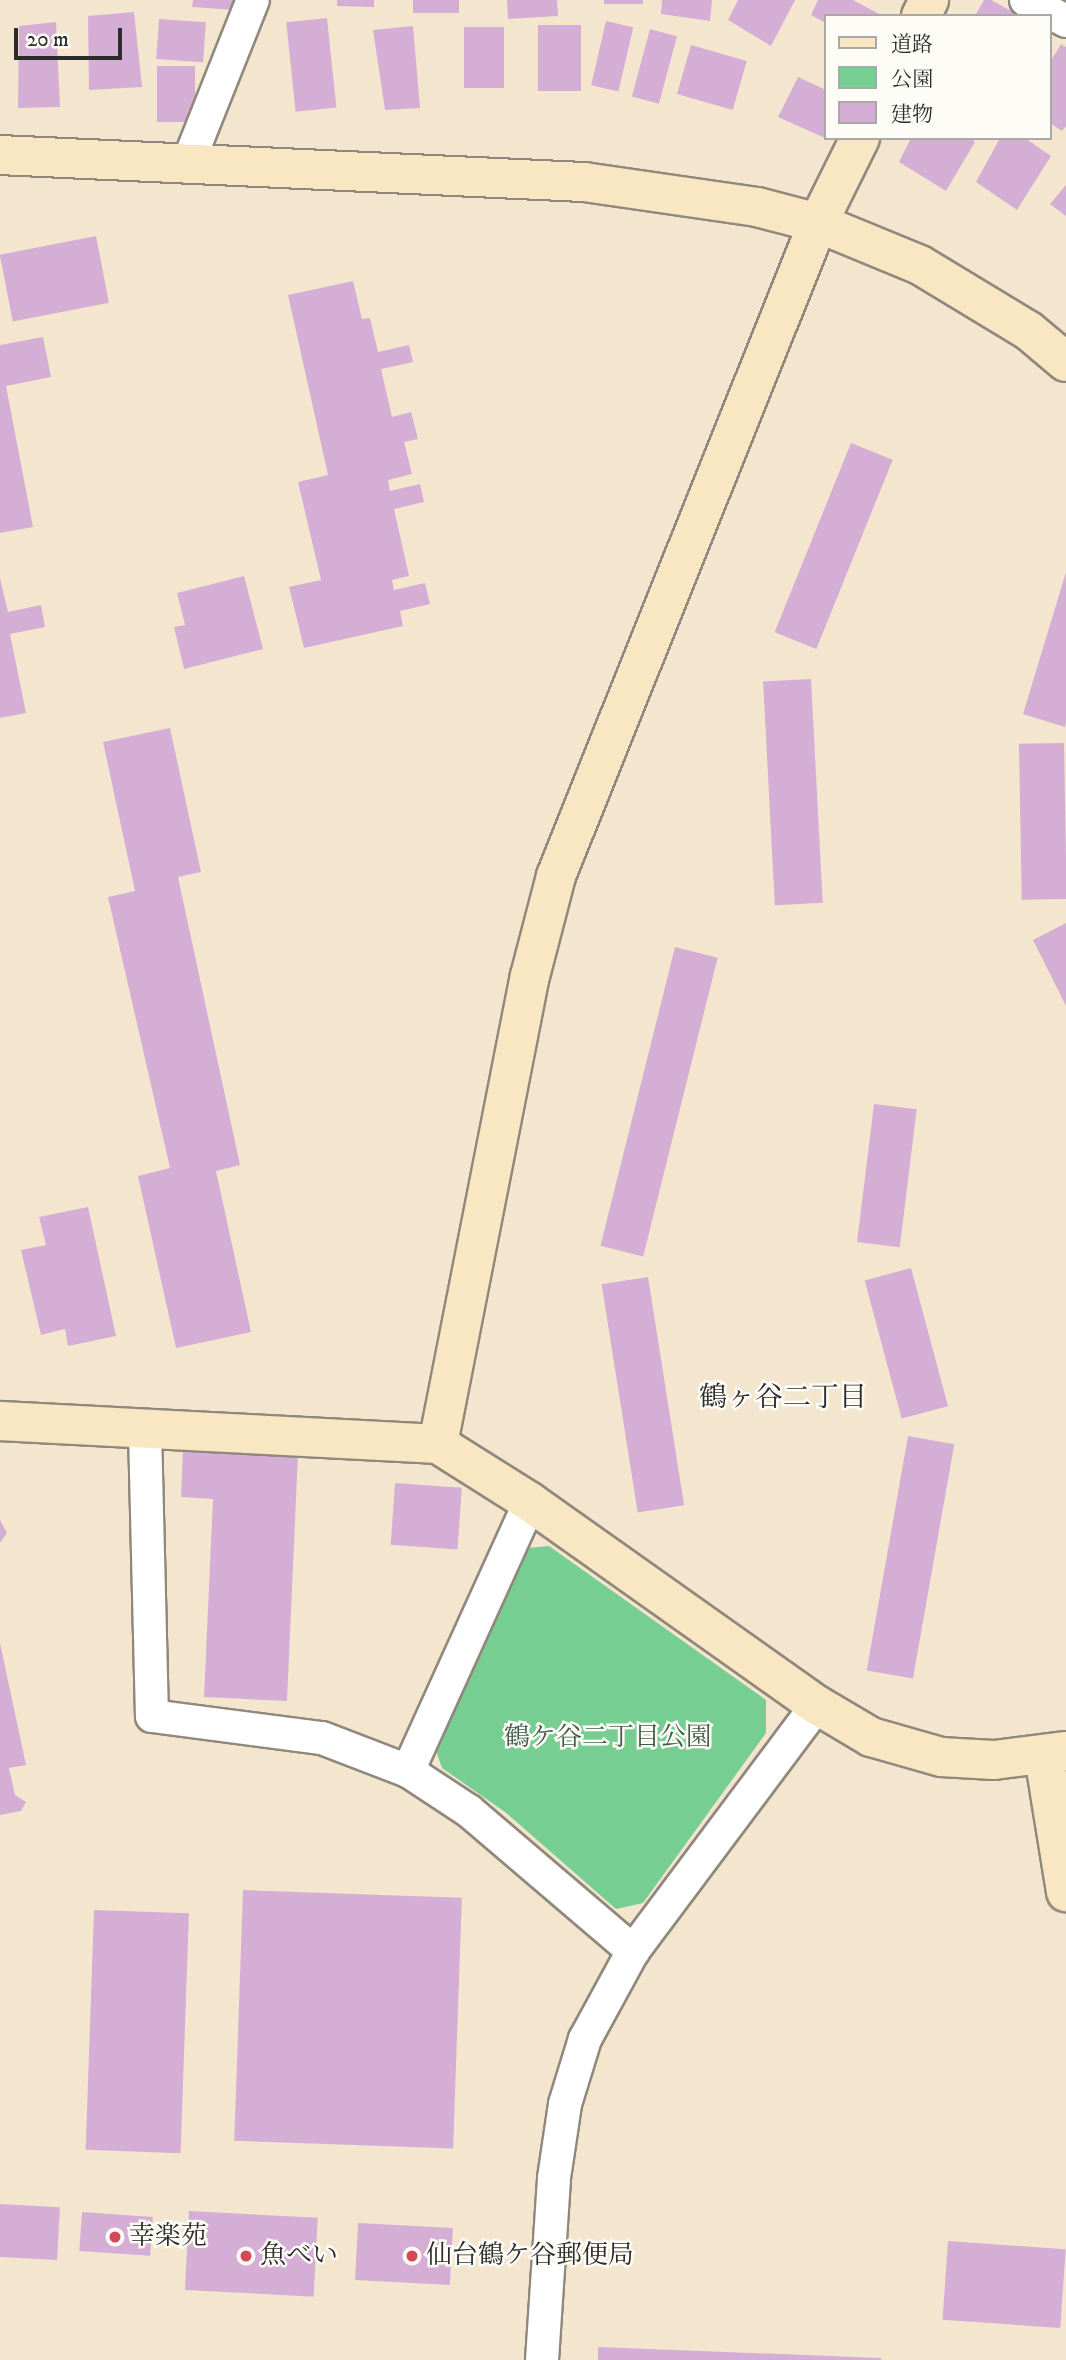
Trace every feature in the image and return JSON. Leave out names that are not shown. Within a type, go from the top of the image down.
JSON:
[{"type":"street","points":[[188,163],[253,0]]},
{"type":"street","points":[[1026,0],[1066,21]]},
{"type":"street","points":[[438,1444],[530,976],[556,876],[818,223],[859,140]]},
{"type":"street","points":[[0,155],[584,182],[757,207],[818,223],[920,265],[1029,331],[1066,362]]},
{"type":"street","points":[[0,1421],[145,1431],[438,1444],[530,1502],[817,1705],[871,1737],[935,1756],[994,1760],[1055,1753],[1066,1892]]},
{"type":"street","points":[[145,1431],[152,1716],[321,1738],[408,1771],[469,1811],[633,1951]]},
{"type":"street","points":[[408,1771],[530,1502]]},
{"type":"street","points":[[542,2360],[554,2178],[565,2104],[585,2039],[633,1951],[817,1705]]},
{"type":"green space","name":"鶴ケ谷二丁目公園","points":[[549,1546],[766,1700],[766,1733],[643,1903],[616,1909],[505,1812],[442,1768],[434,1745],[527,1548]]},
{"type":"building","points":[[193,0],[235,0],[233,10],[192,7]]},
{"type":"building","points":[[337,0],[374,0],[374,7],[337,6]]},
{"type":"building","points":[[413,0],[459,0],[459,13],[413,13]]},
{"type":"building","points":[[507,0],[557,0],[558,16],[508,19]]},
{"type":"building","points":[[604,0],[643,0],[643,4],[604,4]]},
{"type":"building","points":[[662,0],[712,0],[710,21],[661,14]]},
{"type":"building","points":[[738,0],[795,0],[771,46],[728,20]]},
{"type":"building","points":[[818,0],[853,0],[879,14],[824,14],[824,22],[811,15]]},
{"type":"building","points":[[984,0],[991,0],[1017,14],[976,14]]},
{"type":"building","points":[[134,12],[142,87],[89,90],[88,16]]},
{"type":"building","points":[[327,18],[336,108],[296,112],[286,22]]},
{"type":"building","points":[[159,19],[206,22],[203,62],[156,59]]},
{"type":"building","points":[[606,21],[633,27],[618,92],[591,85]]},
{"type":"building","points":[[56,22],[60,107],[18,108],[19,26]]},
{"type":"building","points":[[538,25],[581,25],[581,91],[538,91]]},
{"type":"building","points":[[413,26],[420,108],[385,110],[373,30]]},
{"type":"building","points":[[464,27],[504,27],[504,88],[464,88]]},
{"type":"building","points":[[650,29],[677,36],[659,104],[632,97]]},
{"type":"building","points":[[1061,44],[1066,47],[1066,126],[1062,131],[1052,124],[1052,59]]},
{"type":"building","points":[[691,45],[747,61],[733,110],[677,94]]},
{"type":"building","points":[[157,66],[195,66],[195,122],[157,122]]},
{"type":"building","points":[[798,77],[824,89],[824,138],[778,117]]},
{"type":"building","points":[[910,140],[975,142],[946,191],[899,162]]},
{"type":"building","points":[[999,140],[1028,140],[1051,156],[1017,210],[976,182]]},
{"type":"building","points":[[1066,185],[1066,216],[1050,204]]},
{"type":"building","points":[[96,236],[109,303],[13,321],[0,255]]},
{"type":"building","points":[[353,281],[362,319],[370,318],[378,352],[409,345],[413,362],[381,369],[392,417],[411,412],[418,439],[404,442],[412,474],[388,480],[390,491],[420,484],[424,502],[394,509],[409,576],[392,580],[394,590],[425,583],[430,604],[400,611],[403,626],[304,648],[289,587],[321,580],[298,482],[328,475],[288,295]]},
{"type":"building","points":[[43,337],[51,377],[6,386],[33,527],[0,533],[0,345]]},
{"type":"building","points":[[851,443],[893,460],[816,649],[775,632]]},
{"type":"building","points":[[1066,572],[1066,722],[1065,727],[1023,714]]},
{"type":"building","points":[[244,576],[263,649],[184,669],[174,627],[185,625],[177,593]]},
{"type":"building","points":[[0,578],[8,612],[41,605],[45,627],[10,634],[26,713],[0,718]]},
{"type":"building","points":[[811,679],[823,903],[775,905],[763,682]]},
{"type":"building","points":[[170,728],[201,872],[178,877],[240,1165],[216,1171],[251,1332],[176,1348],[138,1176],[170,1168],[108,897],[135,891],[103,742]]},
{"type":"building","points":[[1064,743],[1066,899],[1022,900],[1019,744]]},
{"type":"building","points":[[1066,923],[1066,1006],[1033,940]]},
{"type":"building","points":[[675,947],[718,958],[643,1256],[600,1246]]},
{"type":"building","points":[[874,1104],[917,1109],[900,1247],[857,1242]]},
{"type":"building","points":[[88,1207],[116,1336],[68,1346],[65,1329],[41,1335],[21,1250],[46,1245],[39,1217]]},
{"type":"building","points":[[911,1268],[948,1406],[902,1419],[865,1280]]},
{"type":"building","points":[[648,1277],[684,1505],[638,1513],[602,1284]]},
{"type":"building","points":[[908,1436],[954,1444],[913,1679],[867,1670]]},
{"type":"building","points":[[183,1449],[298,1454],[287,1701],[204,1697],[213,1499],[181,1497]]},
{"type":"building","points":[[395,1483],[462,1488],[458,1550],[391,1545]]},
{"type":"building","points":[[0,1520],[7,1533],[0,1543]]},
{"type":"building","points":[[0,1643],[26,1765],[9,1768],[15,1795],[26,1802],[21,1811],[0,1815]]},
{"type":"building","points":[[243,1890],[462,1898],[453,2148],[234,2141]]},
{"type":"building","points":[[94,1910],[189,1913],[181,2153],[86,2150]]},
{"type":"building","points":[[0,2204],[60,2207],[57,2260],[0,2257]]},
{"type":"building","points":[[189,2211],[318,2218],[314,2297],[185,2290]]},
{"type":"building","points":[[82,2212],[153,2217],[150,2256],[79,2251]]},
{"type":"building","points":[[358,2223],[453,2228],[450,2285],[355,2280]]},
{"type":"building","points":[[948,2241],[1066,2249],[1060,2328],[942,2320]]},
{"type":"building","points":[[598,2347],[881,2358],[881,2360],[598,2360]]},
{"type":"place","name":"幸楽苑","points":[[115,2237]]},
{"type":"place","name":"魚べい","points":[[246,2256]]},
{"type":"place","name":"仙台鶴ケ谷郵便局","points":[[412,2256]]},
{"type":"district","name":"鶴ヶ谷二丁目","points":[[783,1398]]}]
